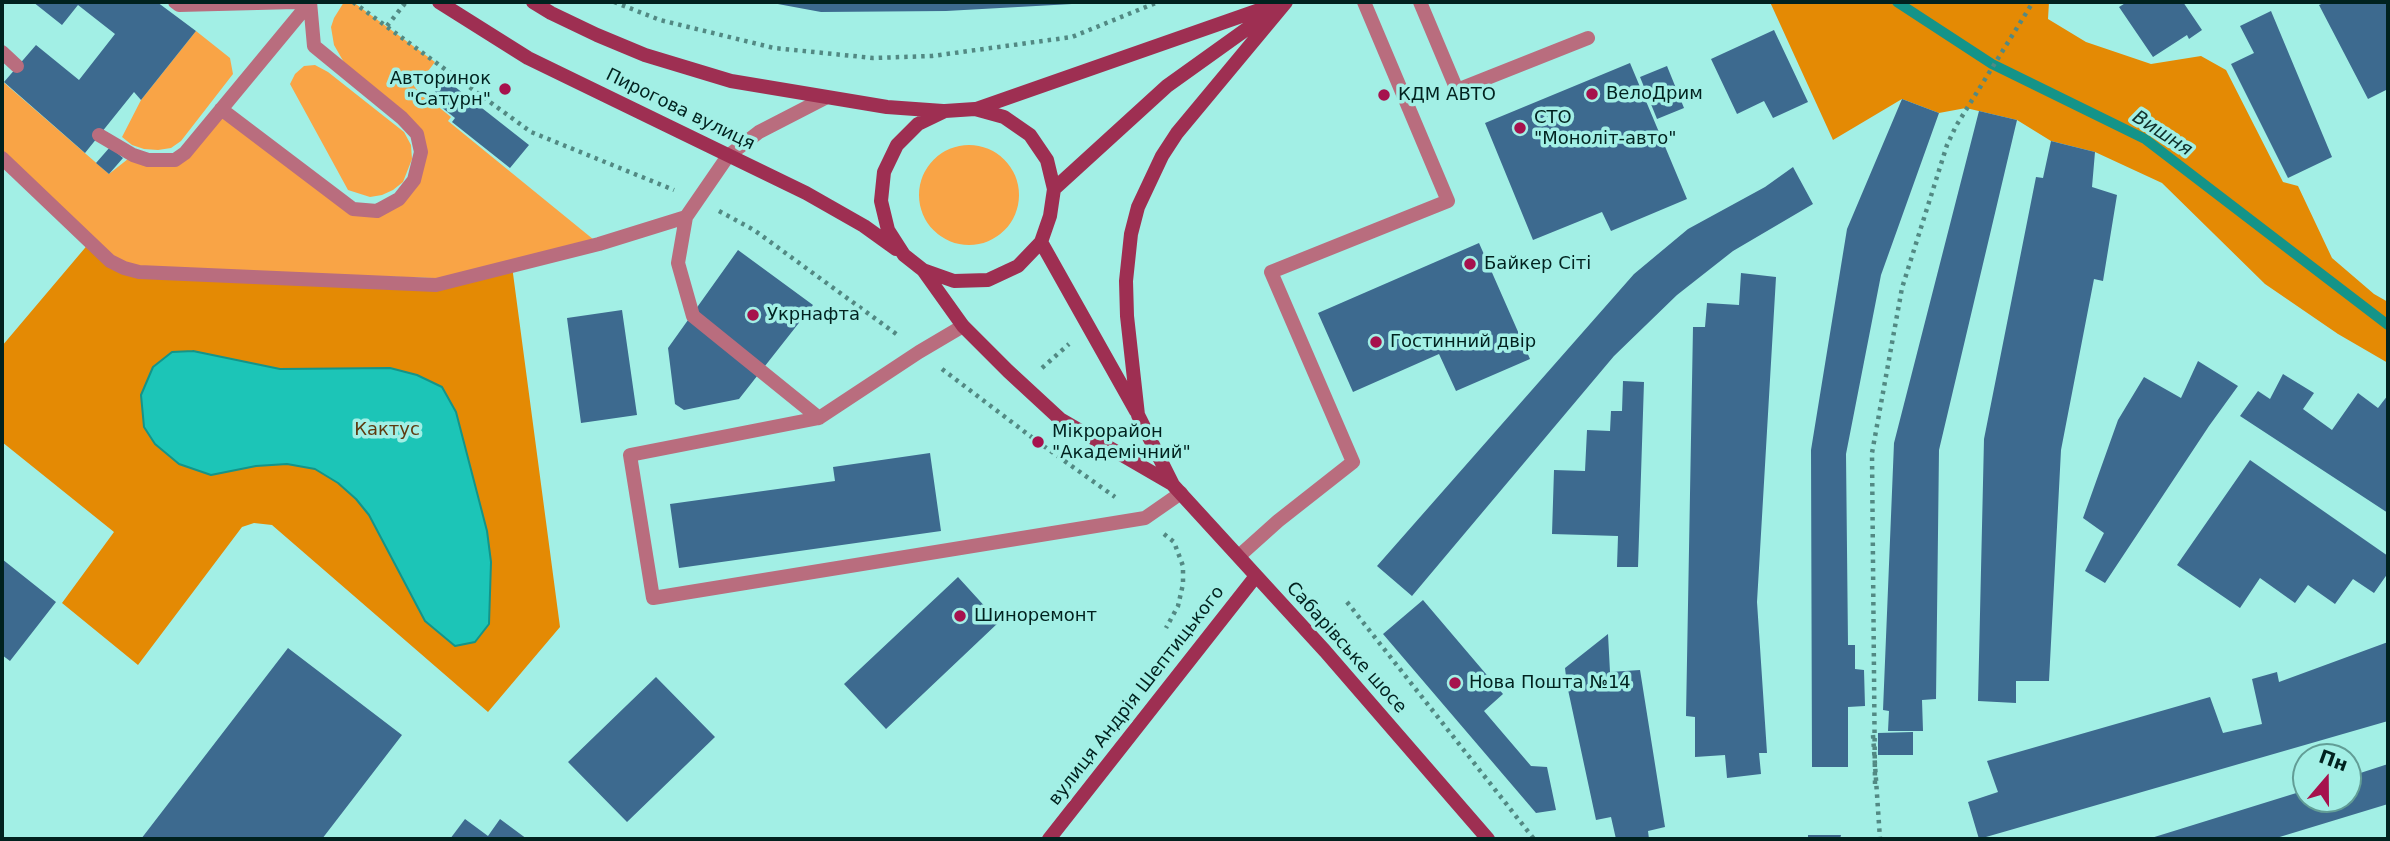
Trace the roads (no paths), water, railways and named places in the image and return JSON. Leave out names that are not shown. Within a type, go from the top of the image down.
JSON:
[{"type":"main road","name":"Пирогова вулиця","points":[[439,2],[528,58],[806,193],[864,226],[904,255]]},
{"type":"main road","name":"Пирогова вулиця","points":[[533,2],[597,35],[688,70],[731,81],[825,98],[887,107],[945,111]]},
{"type":"main road","points":[[1177,489],[1060,419],[962,326],[923,270],[904,255],[888,230],[881,201],[884,172],[897,145],[918,124],[945,111],[975,109],[1284,2]]},
{"type":"main road","points":[[1054,189],[1167,86],[1284,2]]},
{"type":"main road","points":[[1138,415],[1127,316],[1126,281],[1131,234],[1138,207],[1162,156],[1177,133],[1284,2]]},
{"type":"main road","points":[[923,270],[954,281],[988,280],[1018,266],[1041,242],[1050,216],[1054,189],[1046,160],[1030,135],[1004,117],[975,109]]},
{"type":"main road","points":[[1041,242],[1177,489]]},
{"type":"main road","name":"Сабарівське шосе","points":[[1177,489],[1325,651],[1488,839]]},
{"type":"main road","name":"вулиця Андрія Шептицького","points":[[1049,839],[1256,576]]},
{"type":"lane","points":[[175,2],[179,5],[296,2]]},
{"type":"lane","points":[[221,109],[353,209],[377,211],[398,199],[407,190],[414,180],[421,152],[417,134],[402,118],[314,46],[310,2]]},
{"type":"lane","points":[[99,135],[133,155],[148,160],[174,160],[185,153],[310,2]]},
{"type":"lane","points":[[1239,556],[1278,521],[1353,462],[1271,272],[1448,201],[1364,2]]},
{"type":"lane","points":[[1420,2],[1457,90],[1588,38]]},
{"type":"lane","points":[[2,52],[18,66]]},
{"type":"lane","points":[[819,418],[693,316],[678,263],[686,216],[729,156],[759,132],[825,98]]},
{"type":"lane","points":[[2,158],[110,261],[139,272],[436,285],[599,244],[686,216]]},
{"type":"lane","points":[[962,326],[819,418],[630,455],[653,598],[1145,518],[1177,489]]},
{"type":"water","points":[[193,351],[280,369],[390,368],[417,375],[442,387],[456,412],[487,531],[491,562],[489,624],[475,642],[455,646],[425,621],[369,515],[338,483],[315,469],[287,464],[256,466],[211,475],[179,464],[155,444],[144,427],[141,395],[153,367],[172,352]]},
{"type":"waterway","name":"Вишня","points":[[1897,2],[1992,64],[2145,139],[2388,325]]},
{"type":"place","name":"Авторинок \"Сатурн\"","points":[[505,89]]},
{"type":"place","name":"ВелоДрим","points":[[1592,94]]},
{"type":"place","name":"КДМ АВТО","points":[[1384,95]]},
{"type":"place","name":"СТО \"Моноліт-авто\"","points":[[1520,128]]},
{"type":"place","name":"Байкер Сіті","points":[[1470,264]]},
{"type":"place","name":"Укрнафта","points":[[753,315]]},
{"type":"place","name":"Гостинний двір","points":[[1376,342]]},
{"type":"place","name":"Мікрорайон \"Академічний\"","points":[[1038,442]]},
{"type":"place","name":"Шиноремонт","points":[[960,616]]},
{"type":"place","name":"Нова Пошта №14","points":[[1455,683]]},
{"type":"park label","name":"Кактус","points":[[387,430]]}]
